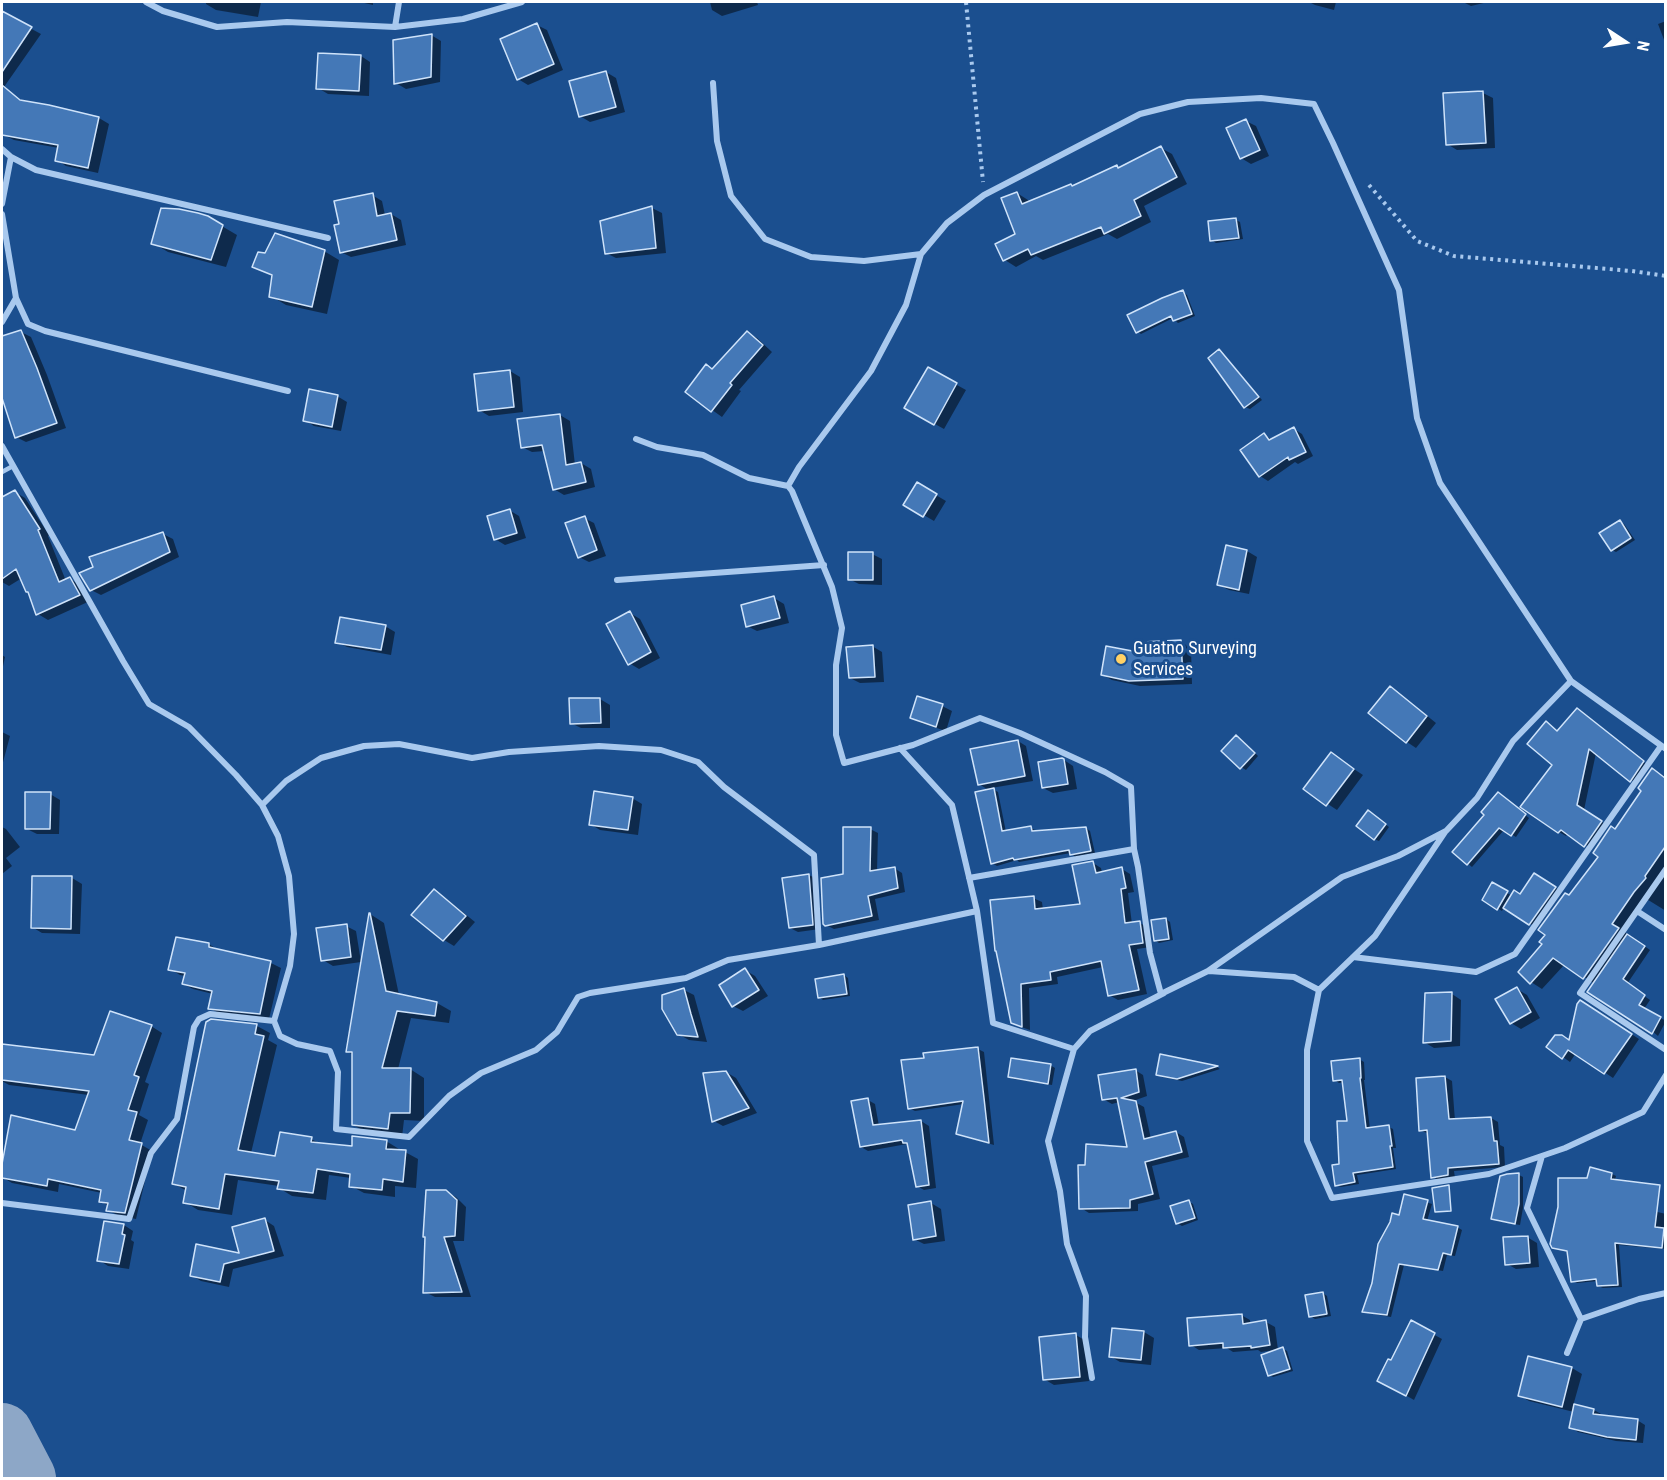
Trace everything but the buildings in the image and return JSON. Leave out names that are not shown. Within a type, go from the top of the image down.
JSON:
[{"type":"street","points":[[146,2],[163,10],[217,27],[287,22],[395,27],[462,20],[522,2]]},
{"type":"street","points":[[395,27],[399,2]]},
{"type":"street","points":[[713,83],[717,141],[731,196],[765,239],[811,257],[864,261],[921,254]]},
{"type":"street","points":[[788,486],[799,467],[871,371],[906,305],[921,254],[947,223],[984,195],[1140,114],[1188,102],[1261,98],[1314,105],[1399,290],[1417,418],[1440,483],[1571,681],[1664,748],[1515,954],[1476,972],[1353,957]]},
{"type":"street","points":[[2,149],[11,157],[36,170],[328,238]]},
{"type":"street","points":[[2,204],[11,157]]},
{"type":"street","points":[[2,214],[16,298],[28,324],[45,331],[288,391]]},
{"type":"street","points":[[2,322],[16,298]]},
{"type":"street","points":[[636,439],[657,447],[703,456],[749,478],[788,486],[792,491],[824,565],[842,628],[836,665],[836,735],[844,763],[913,745],[980,718],[1020,733],[1105,772],[1131,787],[1134,849],[1150,953],[1161,994],[1208,971],[1342,877],[1398,856],[1446,831]]},
{"type":"street","points":[[2,446],[149,704],[189,727],[236,774],[262,805],[279,836],[289,876],[294,934],[290,966],[274,1021],[280,1036],[297,1044],[330,1051],[338,1072],[336,1129],[409,1137],[449,1096],[481,1073],[536,1050],[557,1032],[578,997],[590,993],[686,978],[728,960],[819,945],[977,911]]},
{"type":"street","points":[[617,580],[824,565]]},
{"type":"street","points":[[1571,681],[1514,741],[1477,798],[1446,831],[1375,936],[1319,990],[1307,1050],[1307,1141],[1332,1198],[1489,1174],[1565,1148],[1643,1112],[1665,1075]]},
{"type":"street","points":[[262,805],[286,781],[321,758],[363,746],[399,744],[472,758],[509,752],[598,746],[662,750],[698,762],[724,786],[814,855],[819,945]]},
{"type":"street","points":[[900,748],[952,805],[977,911],[993,1023],[1074,1048]]},
{"type":"street","points":[[969,878],[1134,849]]},
{"type":"street","points":[[1665,869],[1580,993],[1665,1050]]},
{"type":"street","points":[[1637,911],[1665,930]]},
{"type":"street","points":[[1208,971],[1294,976],[1319,990]]},
{"type":"street","points":[[1092,1377],[1085,1337],[1086,1296],[1067,1244],[1060,1191],[1047,1141],[1074,1048],[1090,1031],[1167,991]]},
{"type":"street","points":[[2,1203],[129,1219],[151,1153],[177,1119],[194,1026],[199,1019],[210,1014],[274,1021]]},
{"type":"street","points":[[1542,1156],[1527,1208],[1581,1319],[1567,1353]]},
{"type":"street","points":[[1581,1319],[1639,1299],[1665,1293]]},
{"type":"lane","points":[[2,472],[13,466]]},
{"type":"path","points":[[966,2],[984,195]]},
{"type":"path","points":[[1364,179],[1417,241],[1454,256],[1632,271],[1665,276]]},
{"type":"taxiway","points":[[2,1434],[25,1478]]},
{"type":"place","name":"Guatno Surveying Services","points":[[1121,659]]}]
